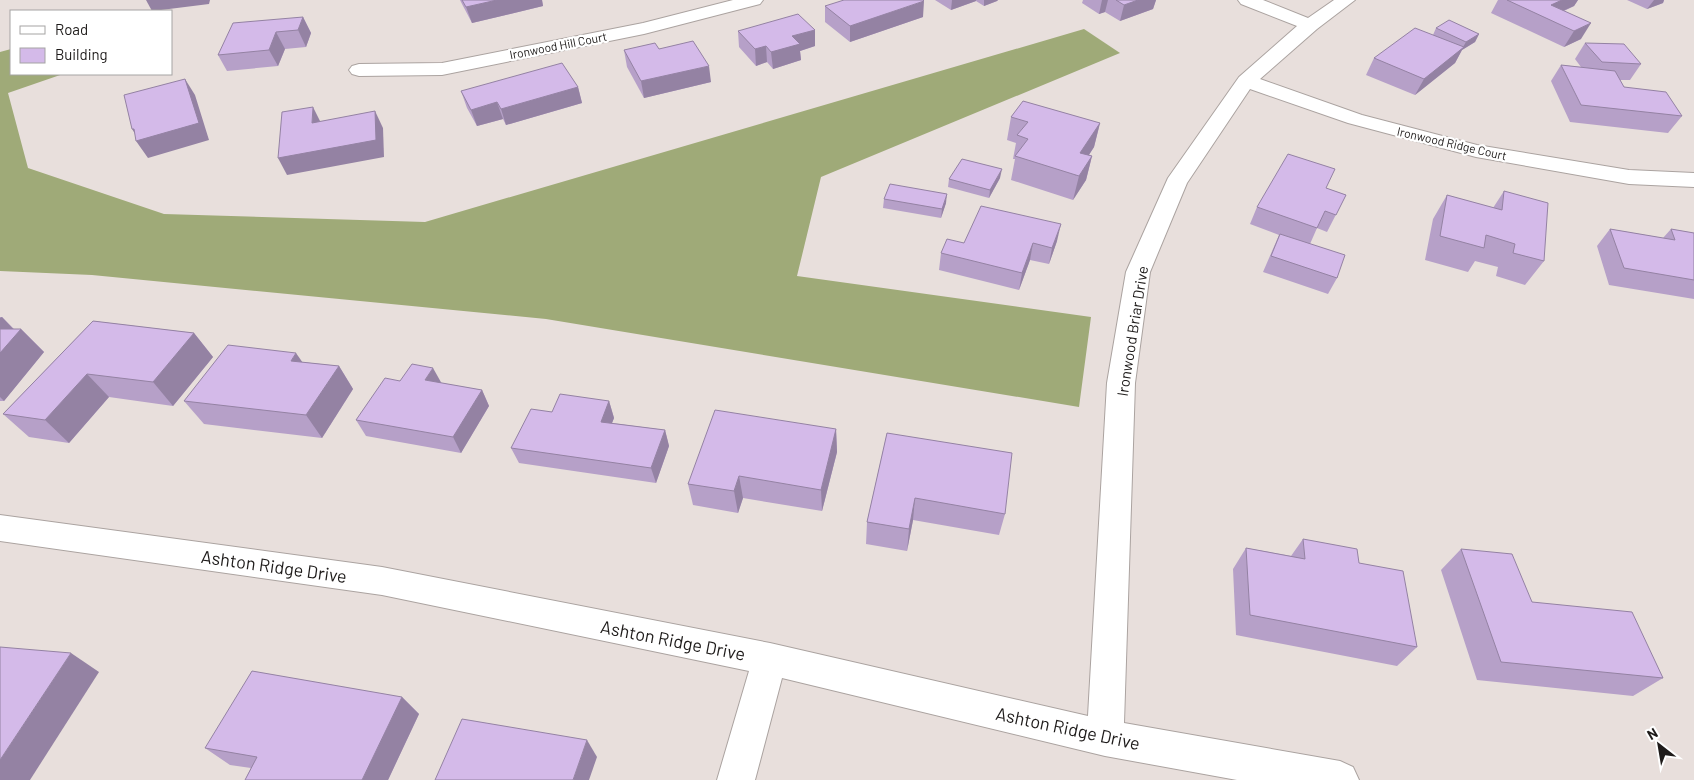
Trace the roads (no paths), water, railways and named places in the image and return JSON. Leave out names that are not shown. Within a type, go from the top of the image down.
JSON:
[{"type":"street","name":"Ironwood Hill Court","points":[[359,70],[442,69],[644,28],[754,0]]},
{"type":"street","points":[[1247,0],[1310,25]]},
{"type":"street","name":"Ironwood Briar Drive","points":[[1105,738],[1121,383],[1138,272],[1176,182],[1246,81],[1310,25],[1346,0]]},
{"type":"street","name":"Ironwood Ridge Court","points":[[1246,81],[1355,119],[1476,151],[1628,177],[1694,180]]},
{"type":"street","name":"Ashton Ridge Drive","points":[[0,528],[382,581],[770,659],[1105,738],[1340,780]]},
{"type":"street","points":[[736,780],[770,659]]}]
